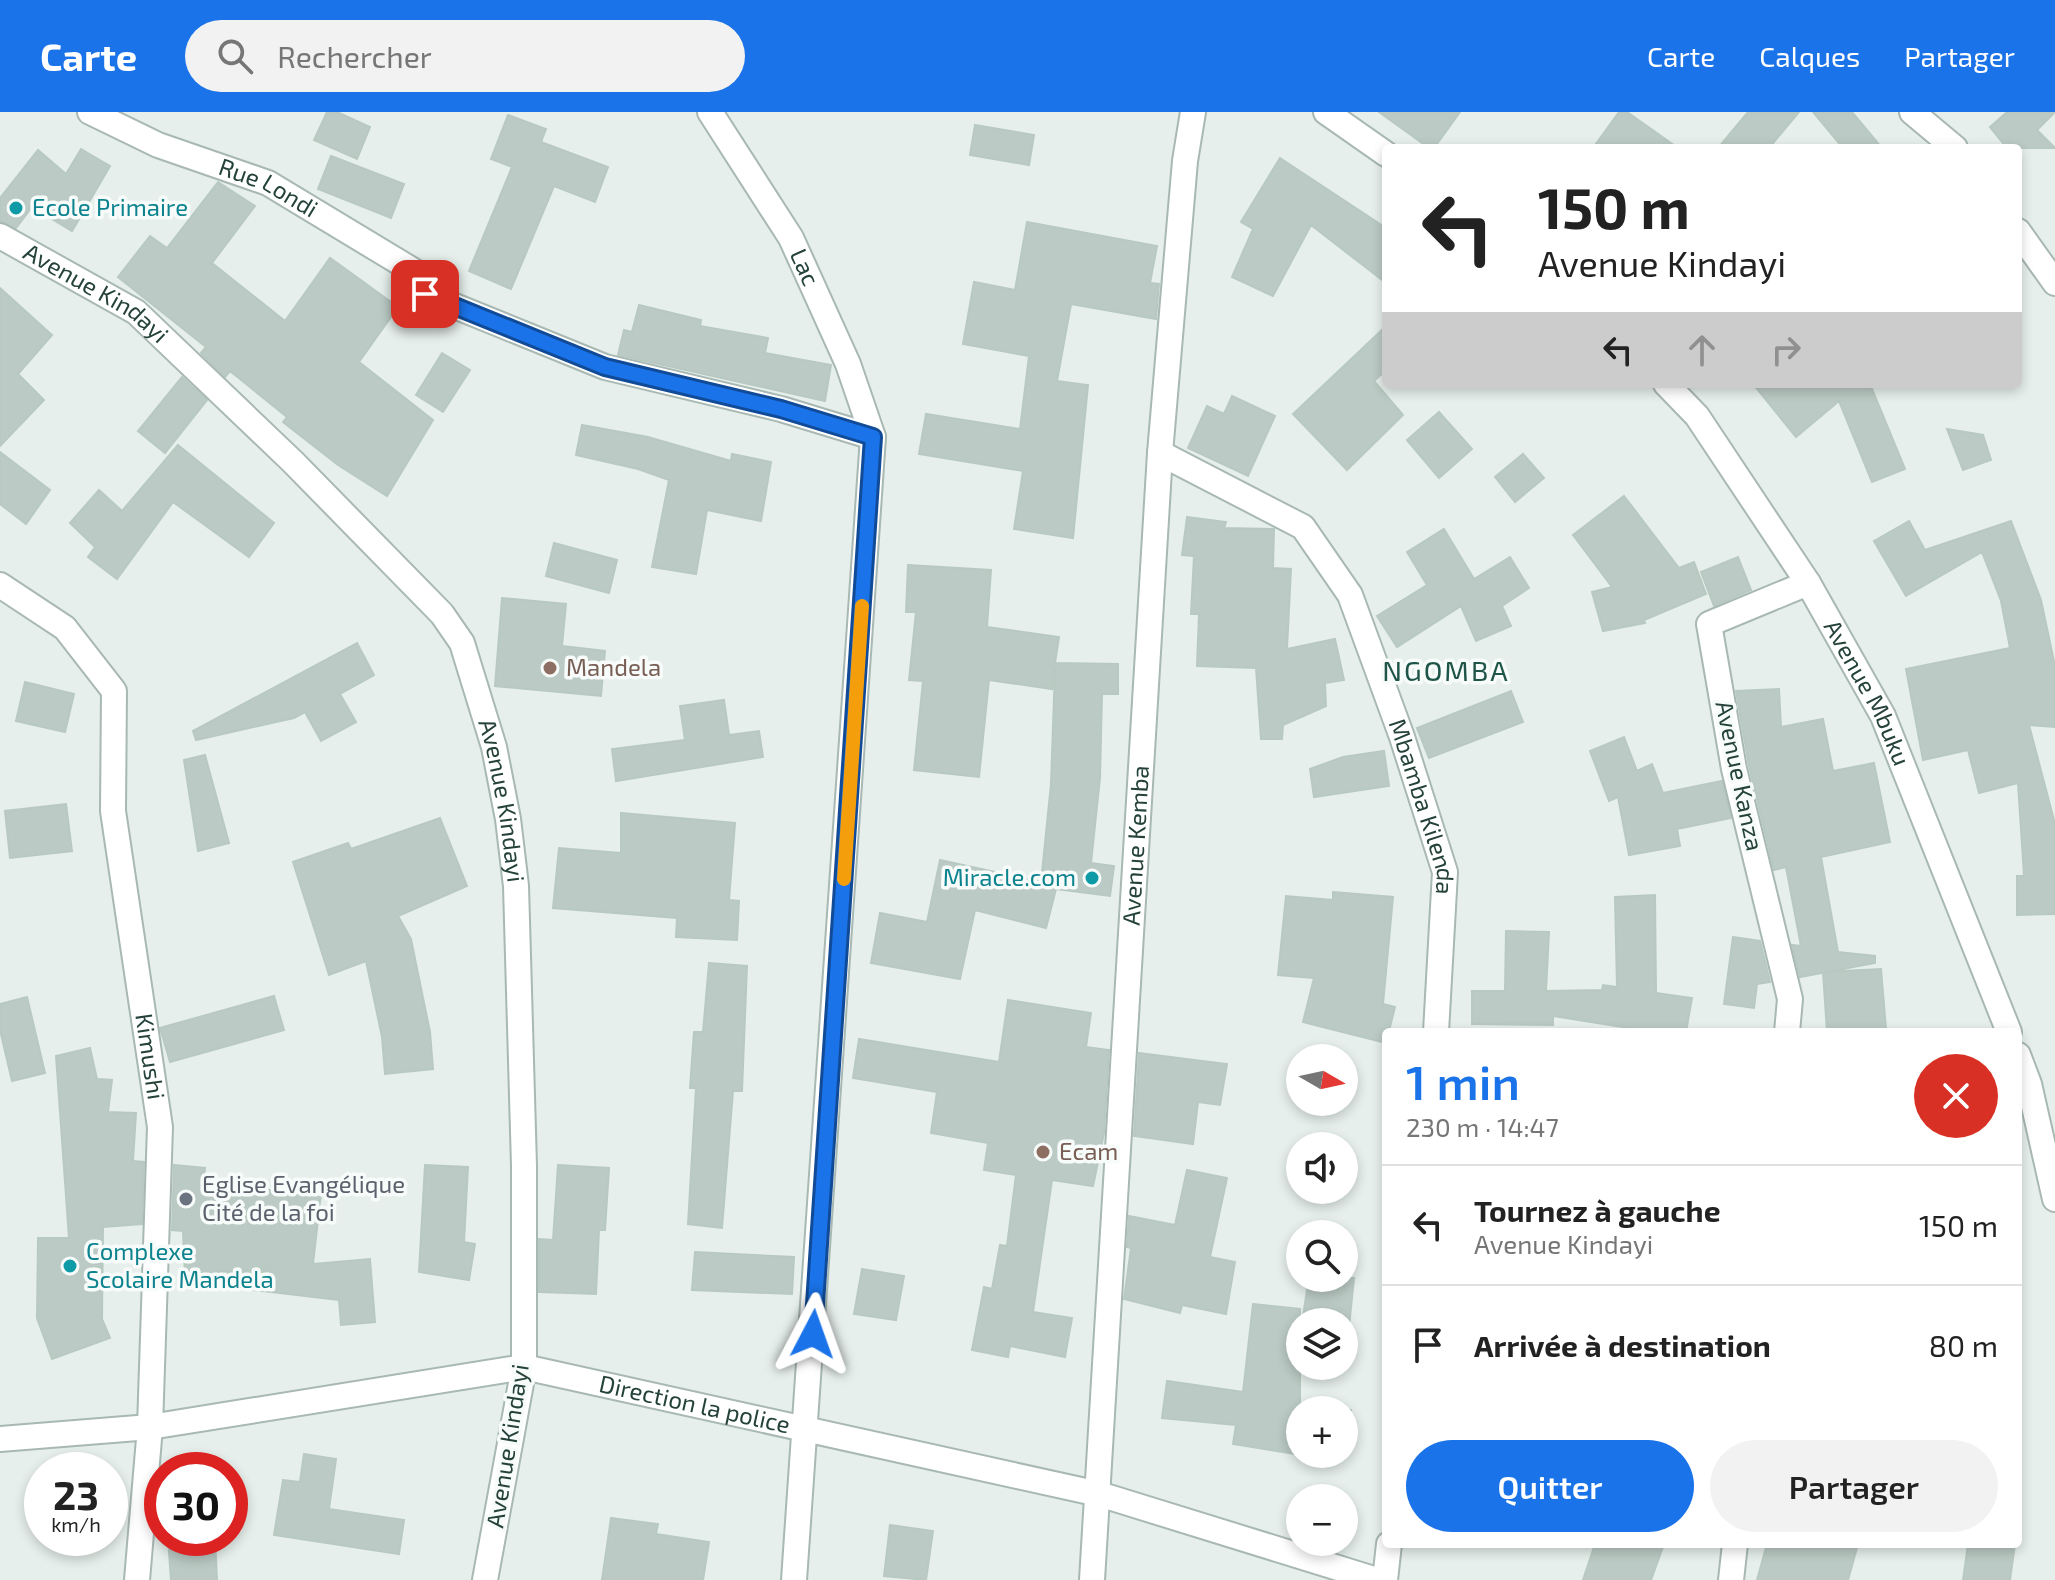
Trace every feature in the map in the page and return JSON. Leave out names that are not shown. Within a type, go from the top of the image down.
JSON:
[{"type":"street","name":"Rue Londi","points":[[90,112],[158,145],[268,183],[422,276],[425,294],[605,367],[781,409],[873,437]]},
{"type":"street","name":"Lac","points":[[710,112],[791,238],[848,364],[873,437]]},
{"type":"street","name":"Avenue Kemba","points":[[1092,1580],[1160,453],[1185,161],[1193,112]]},
{"type":"street","points":[[1326,112],[1382,151]]},
{"type":"street","points":[[1912,112],[1950,144]]},
{"type":"street","name":"Avenue Kindayi","points":[[0,236],[136,312],[293,462],[442,614],[462,643],[494,747],[508,819],[516,886],[524,1166],[524,1367],[485,1580]]},
{"type":"street","points":[[2022,237],[2055,283]]},
{"type":"street","name":"Avenue Mbuku","points":[[1670,388],[1697,416],[1808,583],[1883,716],[2007,1028]]},
{"type":"street","points":[[794,1580],[807,1428],[873,437]]},
{"type":"street","name":"Mbamba Kilenda","points":[[1160,453],[1303,527],[1350,595],[1402,737],[1445,872],[1436,1028]]},
{"type":"street","name":"Avenue Kanza","points":[[1787,1028],[1790,999],[1734,769],[1709,624],[1808,583]]},
{"type":"street","name":"Kimushi","points":[[0,585],[65,628],[114,691],[113,811],[160,1127],[150,1427],[137,1580]]},
{"type":"street","points":[[2022,1066],[2055,1199]]},
{"type":"street","name":"Direction la police","points":[[0,1439],[150,1427],[524,1367],[1099,1494],[1377,1580]]},
{"type":"street","points":[[1385,1580],[1389,1548]]},
{"type":"street","points":[[1731,1580],[1735,1548]]},
{"type":"building","points":[[327,112],[337,112],[370,127],[357,159],[314,140]]},
{"type":"building","points":[[1379,112],[1460,112],[1437,144],[1423,144]]},
{"type":"building","points":[[1619,112],[1627,112],[1672,144],[1596,144]]},
{"type":"building","points":[[1748,112],[1799,112],[1772,144],[1721,144]]},
{"type":"building","points":[[1813,112],[1852,112],[1879,144],[1840,144]]},
{"type":"building","points":[[2007,112],[2055,112],[2037,130],[2055,148],[2022,148],[2022,144],[2004,144],[1990,127]]},
{"type":"building","points":[[508,115],[546,129],[541,142],[608,167],[595,202],[554,186],[511,289],[469,271],[512,167],[491,159]]},
{"type":"building","points":[[975,125],[1034,135],[1029,165],[970,155]]},
{"type":"building","points":[[81,149],[110,166],[72,231],[32,207],[16,228],[0,221],[0,198],[38,150],[66,174]]},
{"type":"building","points":[[331,156],[404,184],[391,218],[318,189]]},
{"type":"building","points":[[1280,158],[1382,225],[1382,280],[1311,225],[1273,296],[1232,277],[1253,229],[1241,222]]},
{"type":"building","points":[[218,182],[255,206],[212,263],[285,321],[330,258],[398,307],[359,362],[433,420],[387,496],[338,465],[283,422],[287,417],[230,371],[225,377],[201,353],[206,347],[118,277],[150,236],[167,248]]},
{"type":"building","points":[[1027,222],[1157,246],[1150,283],[1159,284],[1156,319],[1071,304],[1057,381],[1088,385],[1073,538],[1014,529],[1023,471],[919,454],[926,414],[1020,429],[1029,356],[963,344],[974,282],[1015,290]]},
{"type":"building","points":[[0,288],[52,335],[18,374],[44,400],[0,446]]},
{"type":"building","points":[[639,305],[701,320],[700,326],[768,338],[765,353],[831,365],[825,401],[618,355],[624,330],[632,332]]},
{"type":"building","points":[[1382,330],[1382,374],[1374,381],[1403,415],[1347,470],[1293,414]]},
{"type":"building","points":[[442,353],[470,370],[443,412],[416,395]]},
{"type":"building","points":[[182,377],[207,400],[165,453],[138,431]]},
{"type":"building","points":[[1756,388],[1872,388],[1905,469],[1872,482],[1839,401],[1796,437]]},
{"type":"building","points":[[1232,396],[1275,416],[1248,476],[1188,448],[1207,406],[1224,414]]},
{"type":"building","points":[[1439,412],[1472,449],[1439,478],[1407,440]]},
{"type":"building","points":[[582,425],[648,437],[731,461],[732,454],[771,462],[761,521],[707,510],[696,574],[652,567],[669,480],[638,469],[576,455]]},
{"type":"building","points":[[1947,429],[1983,435],[1991,460],[1963,470]]},
{"type":"building","points":[[178,445],[274,523],[249,557],[173,502],[117,579],[88,557],[95,547],[70,523],[99,490],[122,511]]},
{"type":"building","points":[[0,452],[50,490],[26,524],[0,504]]},
{"type":"building","points":[[1523,454],[1544,478],[1515,502],[1495,477]]},
{"type":"building","points":[[1624,496],[1679,568],[1694,562],[1706,594],[1644,620],[1645,623],[1603,631],[1592,592],[1612,587],[1573,535]]},
{"type":"building","points":[[1187,517],[1226,522],[1224,528],[1274,529],[1273,568],[1291,569],[1287,649],[1335,639],[1344,680],[1325,683],[1326,706],[1283,725],[1282,739],[1261,739],[1256,668],[1197,666],[1199,614],[1191,614],[1194,556],[1182,555]]},
{"type":"building","points":[[1909,521],[1925,550],[2011,521],[2041,600],[2055,666],[2055,727],[2029,725],[2055,824],[2055,914],[2017,915],[2017,876],[2024,876],[2018,783],[1979,793],[1968,750],[1923,760],[1906,669],[2010,648],[2001,601],[1982,552],[1906,596],[1874,541]]},
{"type":"building","points":[[1444,529],[1474,579],[1510,557],[1529,588],[1502,606],[1511,626],[1476,641],[1461,606],[1397,647],[1377,616],[1427,585],[1407,552]]},
{"type":"building","points":[[554,543],[617,560],[609,593],[546,576]]},
{"type":"building","points":[[1738,557],[1751,590],[1714,606],[1701,572]]},
{"type":"building","points":[[908,565],[991,570],[987,627],[1059,637],[1055,663],[1118,664],[1118,694],[1102,694],[1100,778],[1091,863],[1114,866],[1110,896],[1056,889],[1046,928],[975,910],[960,979],[871,963],[880,913],[927,922],[940,860],[1041,882],[1051,784],[1055,668],[1052,689],[989,680],[979,777],[914,770],[923,681],[909,680],[916,612],[906,612]]},
{"type":"building","name":"Mandela","points":[[502,598],[566,604],[562,646],[605,651],[601,696],[495,686]]},
{"type":"building","points":[[357,643],[374,675],[340,694],[356,722],[321,741],[305,712],[294,718],[196,740],[193,731]]},
{"type":"building","points":[[25,682],[74,694],[65,732],[16,721]]},
{"type":"building","points":[[1779,689],[1781,727],[1823,719],[1833,771],[1874,763],[1890,842],[1821,857],[1838,952],[1875,956],[1875,963],[1800,977],[1792,945],[1801,946],[1786,867],[1774,870],[1749,766],[1736,691]]},
{"type":"building","points":[[1511,691],[1523,722],[1429,758],[1417,728]]},
{"type":"building","points":[[724,700],[729,735],[759,731],[763,757],[616,781],[612,749],[685,740],[680,706]]},
{"type":"building","points":[[1624,737],[1637,771],[1652,764],[1663,793],[1722,781],[1731,818],[1677,829],[1680,846],[1629,855],[1618,797],[1609,801],[1590,751]]},
{"type":"building","points":[[1384,751],[1389,786],[1314,797],[1310,769],[1343,757]]},
{"type":"building","points":[[205,755],[229,843],[198,851],[184,760]]},
{"type":"building","points":[[66,804],[72,851],[10,858],[5,811]]},
{"type":"building","points":[[621,813],[735,823],[729,900],[739,901],[737,940],[676,937],[677,918],[553,908],[559,848],[621,853]]},
{"type":"building","points":[[440,818],[467,886],[398,916],[411,939],[430,1032],[433,1069],[385,1074],[382,1037],[366,961],[329,975],[293,862],[348,843],[351,849]]},
{"type":"building","points":[[1333,892],[1393,897],[1383,1004],[1395,1007],[1390,1028],[1382,1028],[1382,1042],[1303,1022],[1314,978],[1278,975],[1286,896],[1333,900]]},
{"type":"building","points":[[1655,895],[1656,993],[1692,998],[1687,1028],[1629,1028],[1553,1016],[1553,1025],[1472,1024],[1472,991],[1505,991],[1506,931],[1549,932],[1546,991],[1602,990],[1603,985],[1617,987],[1615,897]]},
{"type":"building","points":[[1733,937],[1760,941],[1770,982],[1757,984],[1754,1008],[1724,1004]]},
{"type":"building","points":[[709,963],[747,966],[742,1091],[733,1091],[722,1228],[688,1224],[696,1088],[690,1088],[694,1032],[703,1032]]},
{"type":"building","points":[[1881,969],[1886,1028],[1827,1028],[1823,972]]},
{"type":"building","points":[[274,996],[284,1030],[170,1062],[160,1028]]},
{"type":"building","points":[[27,997],[45,1073],[12,1081],[0,1030],[0,1004]]},
{"type":"building","points":[[1008,1000],[1091,1013],[1086,1047],[1109,1050],[1104,1133],[1093,1186],[1052,1180],[1033,1312],[1072,1318],[1065,1357],[1010,1346],[1008,1357],[972,1350],[984,1287],[992,1289],[1000,1245],[1007,1246],[1016,1175],[984,1170],[988,1143],[931,1133],[937,1092],[853,1078],[859,1039],[999,1062]]},
{"type":"building","points":[[90,1048],[97,1079],[112,1080],[108,1112],[136,1113],[133,1161],[144,1162],[142,1224],[103,1227],[102,1319],[110,1338],[52,1359],[37,1318],[38,1238],[69,1238],[56,1056]]},
{"type":"building","points":[[1139,1053],[1227,1064],[1220,1105],[1198,1102],[1193,1144],[1134,1136]]},
{"type":"building","points":[[174,1165],[205,1168],[203,1186],[321,1193],[313,1264],[370,1259],[375,1322],[341,1325],[339,1300],[228,1287],[228,1272],[269,1269],[185,1274],[183,1231],[172,1230]]},
{"type":"building","points":[[425,1165],[468,1167],[464,1242],[475,1244],[469,1280],[419,1272]]},
{"type":"building","points":[[558,1165],[609,1168],[605,1230],[599,1230],[596,1294],[539,1292],[539,1239],[553,1240]]},
{"type":"building","points":[[1187,1170],[1227,1178],[1210,1257],[1235,1262],[1226,1314],[1182,1305],[1180,1313],[1124,1299],[1131,1248],[1127,1247],[1129,1216],[1175,1225]]},
{"type":"building","points":[[695,1252],[794,1257],[792,1294],[692,1290]]},
{"type":"building","points":[[862,1269],[904,1276],[896,1320],[854,1314]]},
{"type":"building","points":[[1307,1292],[1353,1292],[1351,1308],[1304,1308]]},
{"type":"building","points":[[1253,1304],[1291,1308],[1286,1308],[1286,1380],[1300,1380],[1300,1396],[1286,1396],[1286,1452],[1233,1444],[1236,1425],[1162,1418],[1167,1381],[1243,1392]]},
{"type":"building","points":[[304,1454],[336,1459],[329,1509],[404,1520],[399,1554],[274,1535],[283,1480],[300,1482]]},
{"type":"building","points":[[611,1518],[658,1524],[656,1534],[709,1542],[703,1580],[602,1580]]},
{"type":"building","points":[[890,1525],[933,1531],[926,1580],[884,1576]]},
{"type":"building","points":[[1594,1548],[1663,1548],[1651,1580],[1583,1580]]},
{"type":"building","points":[[1766,1548],[1857,1548],[1848,1580],[1757,1580]]},
{"type":"building","points":[[1967,1548],[2014,1548],[2010,1580],[1963,1580]]},
{"type":"building","points":[[169,1556],[216,1556],[217,1580],[171,1580]]},
{"type":"slow traffic","points":[[844,879],[862,606]]},
{"type":"place","name":"Ecole Primaire","points":[[16,208]]},
{"type":"place","name":"Mandela","points":[[550,668]]},
{"type":"place","name":"Miracle.com","points":[[1092,878]]},
{"type":"place","name":"Ecam","points":[[1043,1152]]},
{"type":"place","name":"Eglise Evangélique Cité de la foi","points":[[186,1199]]},
{"type":"place","name":"Complexe Scolaire Mandela","points":[[70,1266]]},
{"type":"district","name":"NGOMBA","points":[[1446,671]]},
{"type":"route","points":[[425,294],[605,367],[781,409],[873,437],[813,1334]]}]
